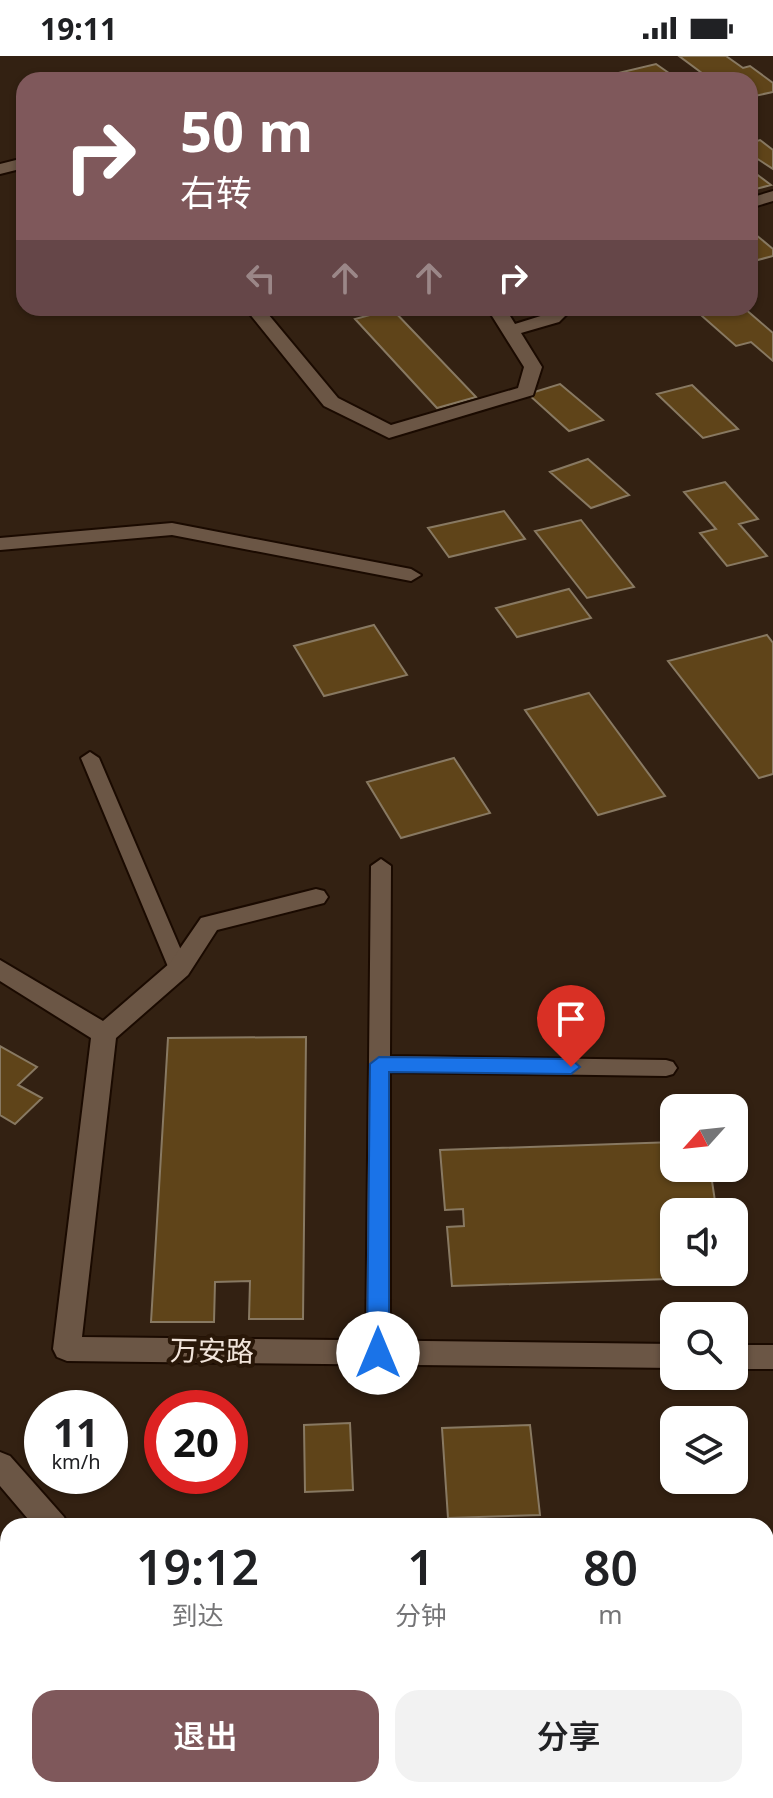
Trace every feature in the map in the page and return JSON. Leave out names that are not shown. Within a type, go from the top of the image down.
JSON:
[{"type":"street","points":[[261,316],[331,402],[389,432],[526,391],[533,367],[501,316]]},
{"type":"street","points":[[510,331],[555,316]]},
{"type":"street","points":[[0,544],[172,529],[411,575]]},
{"type":"street","points":[[0,969],[104,1034],[179,969],[209,924],[316,897]]},
{"type":"street","name":"万安路","points":[[104,1034],[67,1349],[660,1356]]},
{"type":"street","points":[[748,1357],[773,1357]]},
{"type":"street","points":[[0,1465],[46,1518]]},
{"type":"lane","points":[[90,758],[179,969]]},
{"type":"lane","points":[[378,1353],[381,866]]},
{"type":"lane","points":[[379,1064],[666,1068]]},
{"type":"building","points":[[679,56],[726,56],[743,68],[750,66],[773,83],[773,92],[758,95],[758,72],[701,72]]},
{"type":"building","points":[[656,64],[667,72],[622,72]]},
{"type":"building","points":[[758,141],[773,150],[773,169],[758,159]]},
{"type":"building","points":[[758,175],[771,185],[758,188]]},
{"type":"building","points":[[758,237],[773,249],[773,256],[758,260]]},
{"type":"building","points":[[399,316],[476,397],[437,408],[355,319]]},
{"type":"building","points":[[702,316],[753,316],[773,333],[773,361],[751,342],[736,346]]},
{"type":"building","points":[[560,384],[603,420],[569,431],[528,394]]},
{"type":"building","points":[[692,385],[738,429],[703,438],[657,394]]},
{"type":"building","points":[[588,459],[629,495],[591,508],[550,472]]},
{"type":"building","points":[[725,482],[758,519],[739,524],[767,556],[727,566],[700,533],[716,529],[684,492]]},
{"type":"building","points":[[504,511],[525,539],[449,557],[428,528]]},
{"type":"building","points":[[581,520],[634,587],[587,598],[535,531]]},
{"type":"building","points":[[569,589],[591,618],[517,637],[496,608]]},
{"type":"building","points":[[374,625],[407,675],[324,696],[294,646]]},
{"type":"building","points":[[767,635],[773,643],[773,774],[759,778],[668,661]]},
{"type":"building","points":[[589,693],[665,796],[598,815],[525,710]]},
{"type":"building","points":[[454,758],[490,813],[401,838],[367,782]]},
{"type":"building","points":[[306,1037],[303,1319],[249,1319],[250,1281],[215,1282],[214,1322],[151,1322],[168,1038]]},
{"type":"building","points":[[0,1046],[37,1067],[18,1085],[42,1098],[15,1124],[0,1115]]},
{"type":"building","points":[[660,1142],[660,1182],[712,1182],[715,1198],[660,1198],[660,1279],[452,1286],[447,1227],[464,1226],[463,1209],[445,1210],[440,1150]]},
{"type":"building","points":[[350,1423],[353,1490],[305,1492],[304,1425]]},
{"type":"building","points":[[530,1425],[540,1515],[448,1518],[442,1428]]},
{"type":"route","points":[[378,1353],[379,1064],[571,1067]]}]
